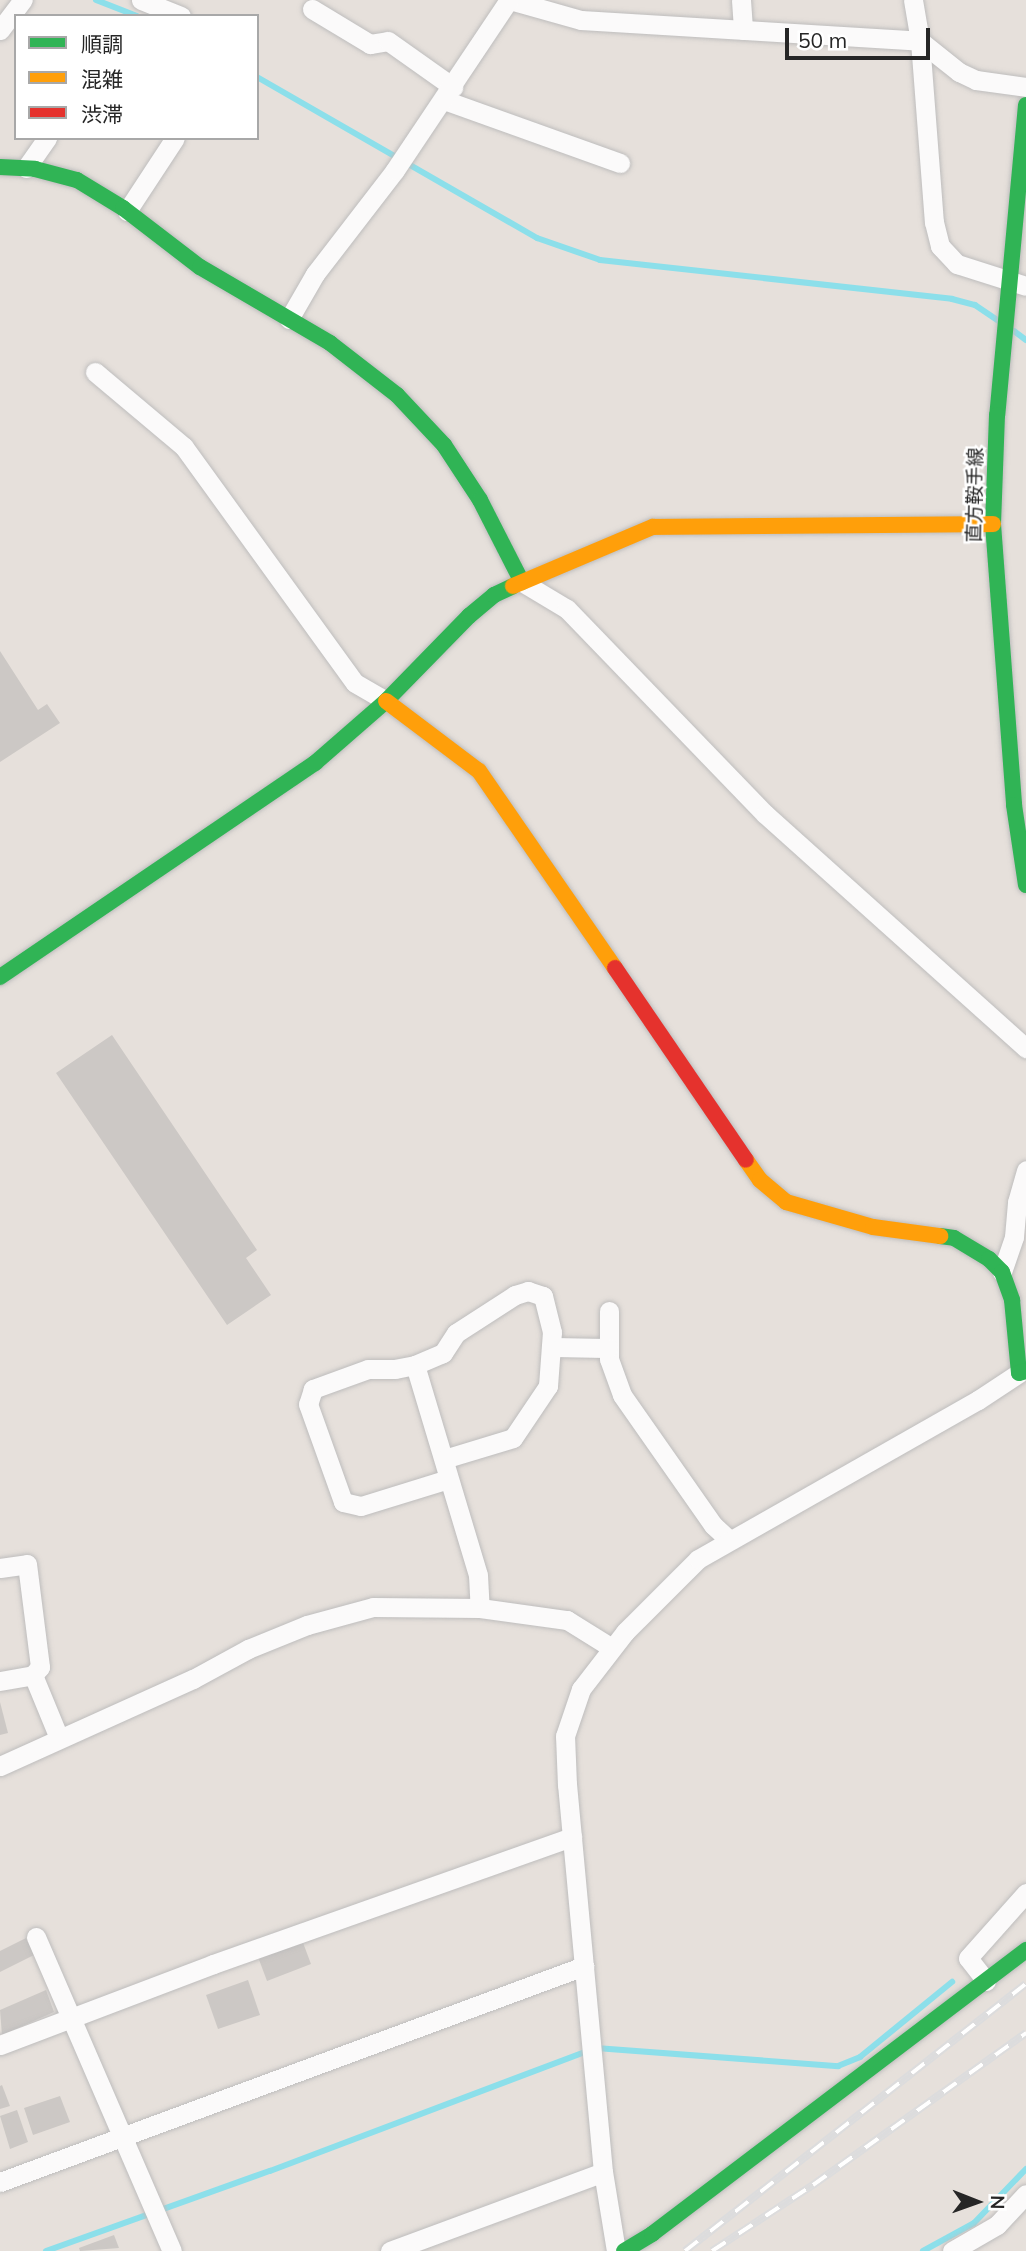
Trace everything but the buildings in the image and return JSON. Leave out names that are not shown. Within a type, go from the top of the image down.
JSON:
[{"type":"street","points":[[0,30],[23,0]]},
{"type":"street","points":[[141,0],[176,14]]},
{"type":"street","points":[[289,318],[315,274],[395,170],[509,0],[581,20],[920,41],[959,72],[976,80],[1026,87]]},
{"type":"street","points":[[741,0],[743,30]]},
{"type":"street","points":[[914,0],[920,41],[934,222],[940,246],[957,264],[1017,284]]},
{"type":"street","points":[[312,9],[370,44],[388,41],[448,93],[620,163]]},
{"type":"street","name":"直方鞍手線","points":[[1026,105],[1017,284],[997,415],[993,524],[1014,805],[1026,886]]},
{"type":"street","points":[[26,168],[46,140]]},
{"type":"street","points":[[127,211],[174,140]]},
{"type":"street","points":[[0,167],[26,168],[77,180],[127,211],[200,267],[330,343],[397,395],[444,445],[480,500],[522,582],[567,609],[765,814],[1026,1048]]},
{"type":"street","points":[[95,372],[184,447],[355,682],[386,701],[479,771],[760,1180],[786,1202],[873,1227],[954,1238],[989,1259],[1002,1272],[1012,1300],[1023,1372],[907,1441],[728,1539],[698,1559],[656,1598],[612,1648],[581,1689],[565,1736],[603,2172],[616,2251]]},
{"type":"street","points":[[0,977],[315,763],[386,701],[469,616],[494,595],[522,582],[653,527],[993,524]]},
{"type":"street","points":[[1002,1272],[1014,1237],[1017,1202],[1026,1170]]},
{"type":"street","points":[[444,1459],[513,1438],[548,1386],[552,1332],[543,1296],[528,1291],[470,1323],[456,1334],[443,1353],[415,1365],[395,1369],[368,1369],[313,1389],[308,1404],[343,1502],[360,1506],[448,1479]]},
{"type":"street","points":[[609,1311],[609,1359],[622,1395],[713,1525],[728,1539]]},
{"type":"street","points":[[551,1347],[608,1348]]},
{"type":"street","points":[[415,1365],[478,1575],[480,1608]]},
{"type":"street","points":[[0,1568],[27,1564],[40,1667],[33,1675],[0,1681]]},
{"type":"street","points":[[0,1766],[307,1625],[373,1607],[480,1608],[567,1620],[612,1648]]},
{"type":"street","points":[[33,1675],[59,1738]]},
{"type":"street","points":[[0,2045],[225,1960],[572,1837]]},
{"type":"street","points":[[986,1981],[968,1958],[1026,1893]]},
{"type":"street","points":[[36,1937],[69,2020],[172,2251]]},
{"type":"street","points":[[624,2251],[652,2234],[1026,1950]]},
{"type":"street","points":[[0,2182],[584,1966]]},
{"type":"street","points":[[390,2251],[603,2172]]},
{"type":"street","points":[[952,2251],[997,2225],[1026,2194]]},
{"type":"waterway","points":[[96,0],[132,14]]},
{"type":"waterway","points":[[259,78],[537,238],[600,260],[952,299],[975,305],[999,321]]},
{"type":"waterway","points":[[1014,331],[1026,340]]},
{"type":"waterway","points":[[46,2251],[270,2171],[596,2048],[838,2066],[860,2057],[952,1982]]},
{"type":"waterway","points":[[923,2251],[974,2223],[1026,2169]]},
{"type":"railway","points":[[685,2251],[1026,1984]]},
{"type":"railway","points":[[712,2251],[813,2185],[1026,2033]]},
{"type":"traffic: fast","points":[[1026,105],[997,415],[993,524],[1014,805],[1026,885]]},
{"type":"traffic: fast","points":[[0,167],[35,169],[77,180],[123,208],[200,267],[330,343],[397,395],[444,445],[480,500],[522,582]]},
{"type":"traffic: fast","points":[[0,977],[315,763],[386,701],[469,616],[494,595],[513,586]]},
{"type":"traffic: fast","points":[[940,1236],[954,1238],[989,1259],[1002,1272],[1012,1300],[1019,1373],[1026,1371]]},
{"type":"traffic: fast","points":[[624,2251],[652,2234],[1026,1950]]},
{"type":"traffic: slow","points":[[513,586],[653,527],[993,524]]},
{"type":"traffic: slow","points":[[386,701],[479,771],[615,968]]},
{"type":"traffic: slow","points":[[746,1160],[760,1180],[786,1202],[873,1227],[940,1236]]},
{"type":"traffic: jam","points":[[615,968],[746,1160]]}]
